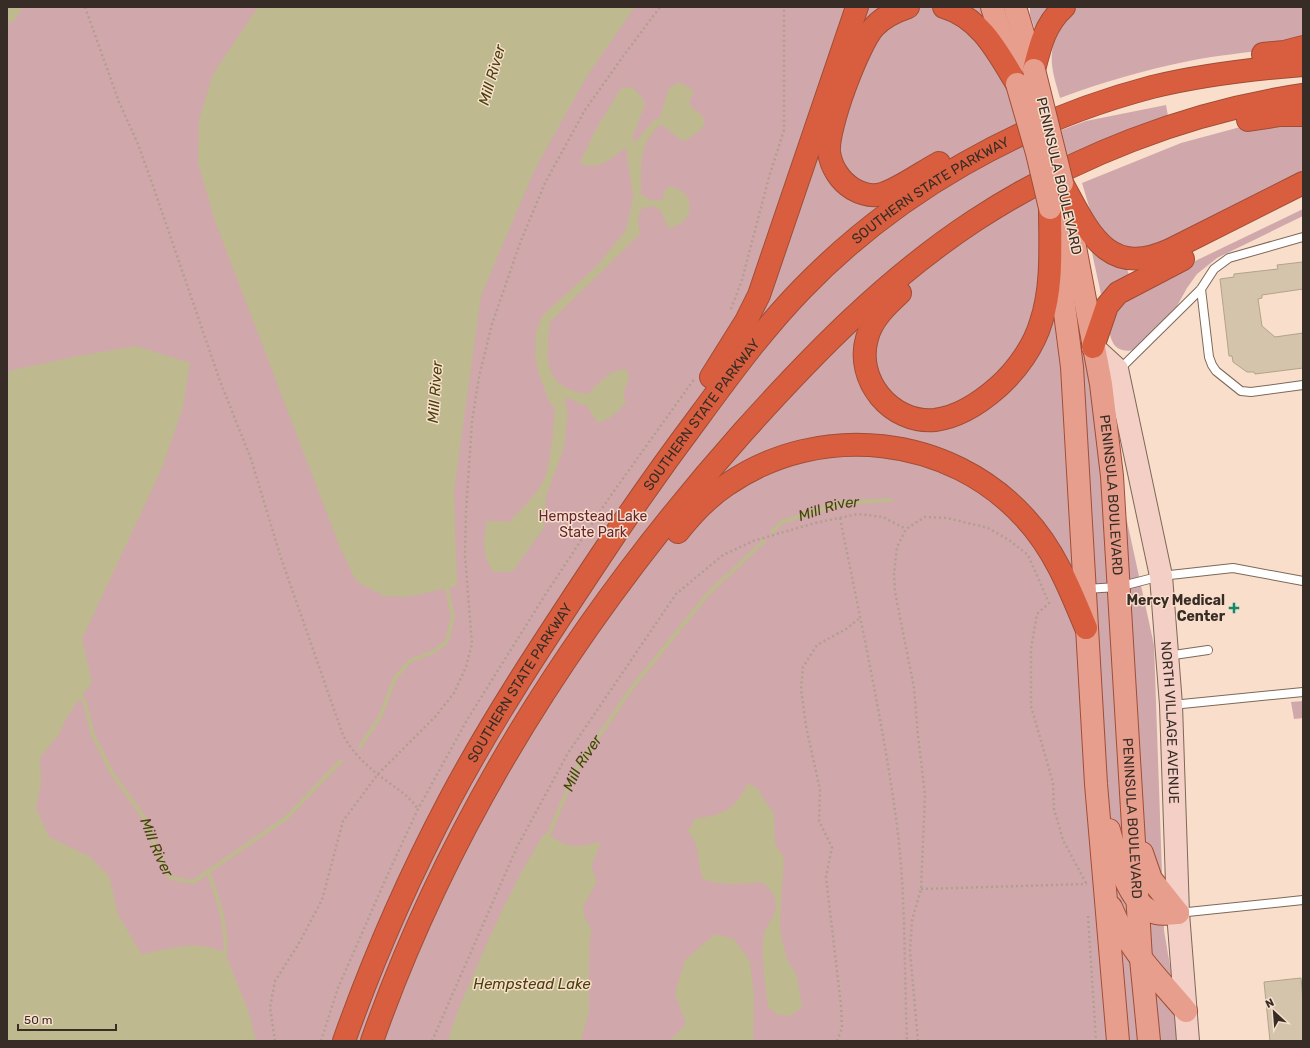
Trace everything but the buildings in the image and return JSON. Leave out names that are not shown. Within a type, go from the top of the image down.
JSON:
[{"type":"highway","points":[[600,557],[642,472],[717,368],[753,307],[857,7]]},
{"type":"highway","points":[[908,7],[882,20],[865,40],[857,56],[832,127],[829,142],[830,159],[838,174],[852,188],[869,195],[883,194],[993,133],[1068,115]]},
{"type":"highway","points":[[944,7],[967,18],[982,31],[1017,84]]},
{"type":"highway","points":[[1034,70],[1046,29],[1064,7]]},
{"type":"highway","points":[[1107,101],[1170,69],[1232,58],[1284,52],[1303,47]]},
{"type":"highway","name":"SOUTHERN STATE PARKWAY","points":[[344,1041],[369,973],[389,927],[450,800],[522,677],[600,557],[658,473],[744,357],[783,309],[811,280],[858,237],[896,208],[935,181],[983,153],[1023,133],[1107,101],[1151,88],[1198,77],[1303,65]]},
{"type":"highway","name":"SOUTHERN STATE PARKWAY","points":[[372,1041],[417,927],[458,840],[522,726],[582,635],[681,505],[744,432],[803,368],[861,309],[898,277],[951,237],[995,209],[1047,179],[1099,154],[1143,136],[1239,108],[1303,95]]},
{"type":"highway","points":[[1099,154],[1257,118],[1289,114],[1303,115]]},
{"type":"highway","points":[[1062,183],[1087,229],[1097,241],[1114,253],[1123,257],[1140,259],[1155,256],[1170,250],[1303,184]]},
{"type":"highway","points":[[1094,347],[1107,306],[1118,293],[1303,200]]},
{"type":"highway","points":[[995,209],[947,257],[887,304],[872,324],[864,353],[872,387],[881,398],[900,412],[925,420],[953,416],[973,406],[993,391],[1020,362],[1038,332],[1046,304],[1050,271],[1050,208]]},
{"type":"highway","points":[[582,635],[635,587],[692,515],[727,484],[774,460],[800,451],[831,445],[878,445],[902,449],[935,458],[971,475],[1006,499],[1026,518],[1078,591],[1086,628]]},
{"type":"main road","name":"PENINSULA BOULEVARD","points":[[992,7],[1017,84],[1037,153],[1050,208],[1067,316],[1073,393],[1078,591]]},
{"type":"main road","name":"PENINSULA BOULEVARD","points":[[1015,7],[1034,70],[1062,183],[1074,238],[1094,347],[1107,369],[1118,587],[1148,1041]]},
{"type":"main road","points":[[1073,393],[1076,385],[1084,376],[1107,369]]},
{"type":"main road","points":[[1086,628],[1096,784],[1093,888],[1118,1041]]},
{"type":"main road","points":[[1096,784],[1120,869],[1126,882],[1138,900],[1147,909],[1157,914],[1178,913]]},
{"type":"main road","points":[[1131,787],[1147,870],[1151,879],[1178,913]]},
{"type":"main road","points":[[1093,888],[1142,960],[1186,1011]]},
{"type":"street","name":"NORTH VILLAGE AVENUE","points":[[1107,369],[1161,576],[1171,705],[1178,913],[1188,1041]]},
{"type":"lane","points":[[1107,369],[1125,364],[1201,288],[1214,269],[1229,258],[1303,237]]},
{"type":"lane","points":[[1201,288],[1209,357],[1216,371],[1241,390],[1251,392],[1303,385]]},
{"type":"lane","points":[[1078,591],[1118,587],[1161,576],[1233,568],[1303,581]]},
{"type":"lane","points":[[1167,656],[1208,650]]},
{"type":"lane","points":[[1171,705],[1303,692]]},
{"type":"lane","points":[[1178,913],[1303,900]]},
{"type":"path","points":[[85,7],[119,102],[138,144],[220,381],[251,459],[281,558],[343,735],[348,745],[360,759],[410,797],[418,809]]},
{"type":"path","points":[[275,1041],[270,1007],[275,981],[298,945],[322,900],[343,821],[378,774],[436,717],[454,694],[466,667],[472,644],[466,556],[466,512],[472,421],[479,377],[492,324],[520,243],[545,183],[585,110],[660,7]]},
{"type":"path","points":[[730,314],[742,280],[769,178],[784,130],[784,7]]},
{"type":"path","points":[[320,1041],[338,988],[418,809],[467,720],[545,595],[609,498],[700,372]]},
{"type":"path","points":[[432,1041],[524,834],[568,753],[676,594],[723,555],[753,540],[815,523],[858,514],[882,517],[906,529]]},
{"type":"path","points":[[918,1041],[910,951],[912,920],[922,889],[925,795],[914,688],[895,592],[894,574],[897,547],[906,529],[924,517],[947,518],[988,528],[1009,540],[1028,555],[1049,603],[1037,614],[1031,649],[1031,706],[1053,783],[1054,809],[1064,840],[1093,888]]},
{"type":"path","points":[[840,518],[878,702],[896,819],[903,909],[907,1041]]},
{"type":"path","points":[[837,1041],[842,1028],[841,1005],[826,877],[832,847],[819,820],[820,790],[806,726],[801,690],[803,667],[817,645],[846,629],[860,618]]},
{"type":"path","points":[[922,889],[1093,888]]},
{"type":"path","points":[[1088,908],[1096,1041]]},
{"type":"green space","name":"Hempstead Lake State Park","points":[[7,7],[1011,7],[1043,137],[1086,121],[1166,105],[1168,116],[1104,140],[1049,164],[1154,645],[1164,930],[1174,990],[1179,1041],[7,1041]]},
{"type":"green space","points":[[1030,7],[1053,7],[1037,30],[1035,29],[1030,15]]},
{"type":"green space","points":[[1078,7],[1303,7],[1303,41],[1275,48],[1203,58],[1156,68],[1060,98],[1053,73],[1052,50],[1057,33],[1063,21],[1067,15]]},
{"type":"green space","points":[[1303,121],[1303,175],[1158,247],[1118,249],[1094,223],[1082,183],[1181,143],[1244,126]]},
{"type":"green space","points":[[1303,209],[1303,216],[1217,258],[1197,274],[1177,306],[1135,350],[1121,350],[1114,344],[1111,339],[1108,321],[1135,290]]},
{"type":"green space","points":[[1091,248],[1134,264],[1127,269],[1130,277],[1108,295],[1101,294]]},
{"type":"green space","points":[[1303,701],[1303,718],[1294,719],[1291,702]]},
{"type":"water","points":[[258,7],[635,7],[587,76],[534,171],[481,296],[454,491],[457,586],[407,597],[384,596],[356,581],[339,545],[215,221],[198,163],[199,120],[213,74]]},
{"type":"water","points":[[679,82],[690,88],[694,93],[689,101],[692,107],[704,119],[703,127],[684,141],[660,125],[653,132],[644,148],[642,157],[641,194],[651,200],[660,200],[663,199],[664,191],[668,187],[677,189],[684,193],[688,199],[690,206],[689,213],[685,220],[678,225],[668,228],[661,211],[653,206],[642,208],[638,217],[640,234],[550,322],[548,360],[550,370],[555,378],[562,385],[588,394],[613,372],[625,369],[629,377],[624,393],[626,402],[609,418],[601,422],[597,422],[588,407],[568,398],[564,399],[568,413],[564,448],[546,496],[544,528],[512,572],[493,572],[489,565],[484,547],[487,521],[509,522],[514,517],[543,482],[546,476],[550,457],[555,409],[548,399],[535,358],[536,332],[543,315],[597,266],[626,230],[633,198],[626,148],[600,165],[594,166],[580,163],[595,131],[621,88],[632,87],[641,96],[645,104],[632,139],[636,141],[655,119],[659,119],[669,88]]},
{"type":"water","points":[[136,346],[190,363],[183,407],[162,468],[82,639],[92,682],[68,715],[59,734],[40,758],[41,783],[36,808],[49,837],[89,856],[109,876],[118,914],[141,954],[183,946],[204,947],[225,953],[249,1013],[256,1041],[7,1041],[7,373],[13,370],[73,357]]},
{"type":"water","points":[[748,784],[758,788],[764,800],[774,813],[775,844],[784,858],[780,920],[781,937],[787,959],[797,976],[802,1007],[790,1016],[778,1015],[768,1007],[763,964],[763,939],[765,930],[774,914],[776,904],[773,894],[761,882],[723,884],[703,879],[697,849],[688,831],[696,818],[718,814],[732,806]]},
{"type":"water","name":"Hempstead Lake","points":[[548,833],[567,845],[579,846],[601,842],[591,867],[597,881],[583,907],[585,918],[591,929],[589,954],[589,1012],[581,1041],[448,1041],[454,1021],[500,914],[534,850],[544,834]]},
{"type":"water","points":[[715,934],[734,939],[750,961],[754,998],[753,1041],[670,1041],[686,1024],[675,993],[685,960]]},
{"type":"waterway","name":"Mill River","points":[[7,11],[9,7]]},
{"type":"waterway","name":"Mill River","points":[[772,532],[782,522],[841,503],[891,500]]},
{"type":"waterway","name":"Mill River","points":[[547,838],[577,768],[631,689],[708,594],[764,541]]},
{"type":"waterway","name":"Mill River","points":[[360,747],[380,717],[395,678],[410,661],[435,651],[447,641],[453,617],[446,583]]},
{"type":"waterway","name":"Mill River","points":[[76,697],[84,699],[93,735],[112,773],[145,819],[155,846],[170,878],[193,882],[286,818],[341,761]]},
{"type":"waterway","points":[[208,871],[223,922],[226,943],[225,953]]},
{"type":"place","name":"Mercy Medical Center","points":[[1234,608]]}]
